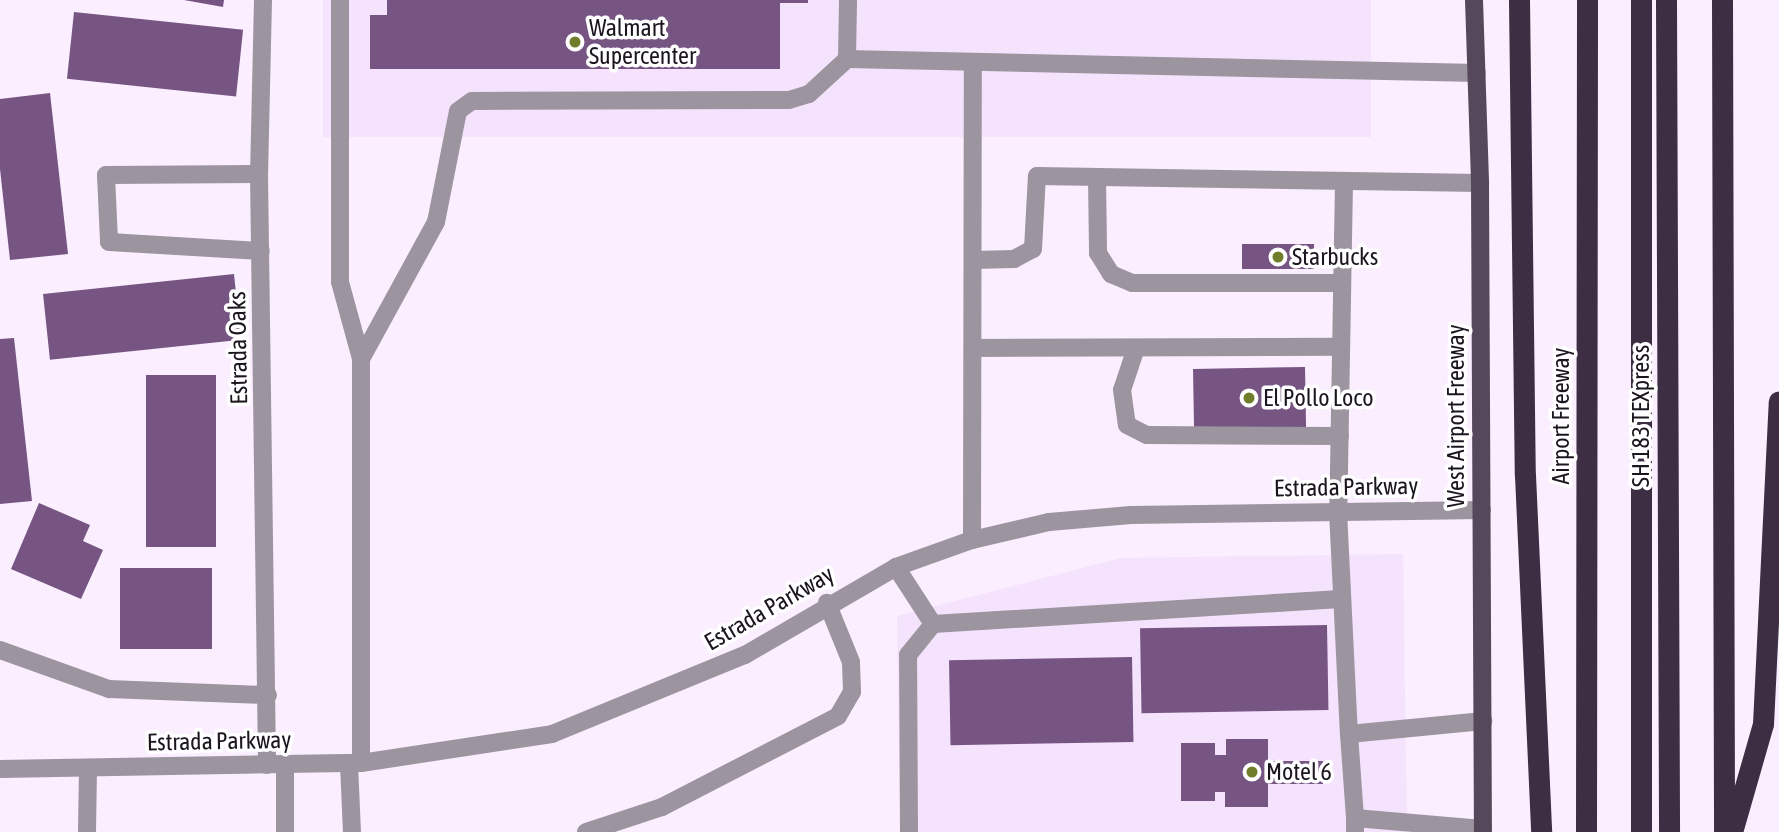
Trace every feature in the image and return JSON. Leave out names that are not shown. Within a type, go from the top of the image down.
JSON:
[{"type":"highway","points":[[1519,0],[1525,475],[1541,832]]},
{"type":"highway","name":"Airport Freeway","points":[[1586,832],[1587,0]]},
{"type":"highway","name":"SH 183 TEXpress","points":[[1641,0],[1641,832]]},
{"type":"highway","name":"SH 183 TEXpress","points":[[1666,0],[1669,832]]},
{"type":"highway","points":[[1722,0],[1724,832]]},
{"type":"highway","points":[[1732,832],[1763,724],[1779,401]]},
{"type":"highway","points":[[1587,702],[1600,832]]},
{"type":"main road","name":"West Airport Freeway","points":[[1474,0],[1480,183],[1483,831]]},
{"type":"street","name":"Estrada Oaks","points":[[263,0],[259,174],[268,695],[285,832]]},
{"type":"street","points":[[340,0],[340,282],[361,359],[352,832]]},
{"type":"street","points":[[847,59],[848,0]]},
{"type":"street","points":[[361,359],[436,222],[458,111],[472,101],[789,100],[809,94],[847,59],[1477,73]]},
{"type":"street","points":[[972,540],[973,62]]},
{"type":"street","points":[[259,174],[106,175],[109,242],[261,251]]},
{"type":"street","points":[[972,260],[1014,259],[1033,249],[1037,176],[1343,183],[1480,183]]},
{"type":"street","points":[[1097,177],[1098,253],[1111,274],[1132,283],[1342,283]]},
{"type":"street","points":[[1343,183],[1338,511],[1340,599],[1355,825],[1483,831]]},
{"type":"street","points":[[972,348],[1341,347]]},
{"type":"street","points":[[1136,348],[1122,390],[1127,425],[1147,435],[1340,436]]},
{"type":"street","name":"Estrada Parkway","points":[[0,769],[355,763],[552,734],[745,655],[827,603],[896,567],[972,540],[1089,517],[1482,510]]},
{"type":"street","points":[[896,567],[933,624]]},
{"type":"street","points":[[909,832],[908,655],[933,624],[1340,599]]},
{"type":"street","points":[[586,832],[662,807],[838,716],[852,692],[851,662],[827,603]]},
{"type":"street","points":[[0,650],[109,689],[268,695]]},
{"type":"street","points":[[1349,734],[1483,721]]},
{"type":"street","points":[[87,832],[88,768]]},
{"type":"shaded area","points":[[323,0],[1371,0],[1371,137],[323,137]]},
{"type":"shaded area","points":[[1403,554],[1407,832],[900,832],[897,616],[1121,558]]},
{"type":"building","points":[[184,0],[224,0],[223,7]]},
{"type":"building","name":"Walmart Supercenter","points":[[387,0],[808,0],[808,3],[780,3],[780,69],[370,69],[370,15],[387,15]]},
{"type":"building","points":[[74,12],[243,30],[236,96],[67,79]]},
{"type":"building","points":[[50,93],[68,254],[10,260],[0,169],[0,99]]},
{"type":"building","name":"Starbucks","points":[[1242,244],[1314,244],[1314,269],[1242,269]]},
{"type":"building","points":[[234,274],[241,340],[50,360],[43,294]]},
{"type":"building","points":[[14,338],[32,501],[0,504],[0,339]]},
{"type":"building","name":"El Pollo Loco","points":[[1305,367],[1306,428],[1194,430],[1193,369]]},
{"type":"building","points":[[146,375],[216,375],[216,547],[146,547]]},
{"type":"building","points":[[39,503],[90,525],[83,541],[103,550],[81,599],[11,569]]},
{"type":"building","points":[[120,568],[212,568],[212,649],[120,649]]},
{"type":"building","points":[[1327,625],[1328,710],[1142,713],[1140,628]]},
{"type":"building","points":[[1132,657],[1133,742],[951,745],[949,660]]},
{"type":"building","name":"Motel 6","points":[[1226,739],[1268,739],[1268,761],[1323,761],[1323,784],[1268,784],[1268,807],[1225,807],[1225,792],[1215,792],[1215,801],[1181,801],[1181,743],[1215,743],[1215,755],[1226,755]]},
{"type":"place","name":"Walmart Supercenter","points":[[575,42]]},
{"type":"place","name":"Starbucks","points":[[1278,257]]},
{"type":"place","name":"El Pollo Loco","points":[[1249,398]]},
{"type":"place","name":"Motel 6","points":[[1252,772]]}]
